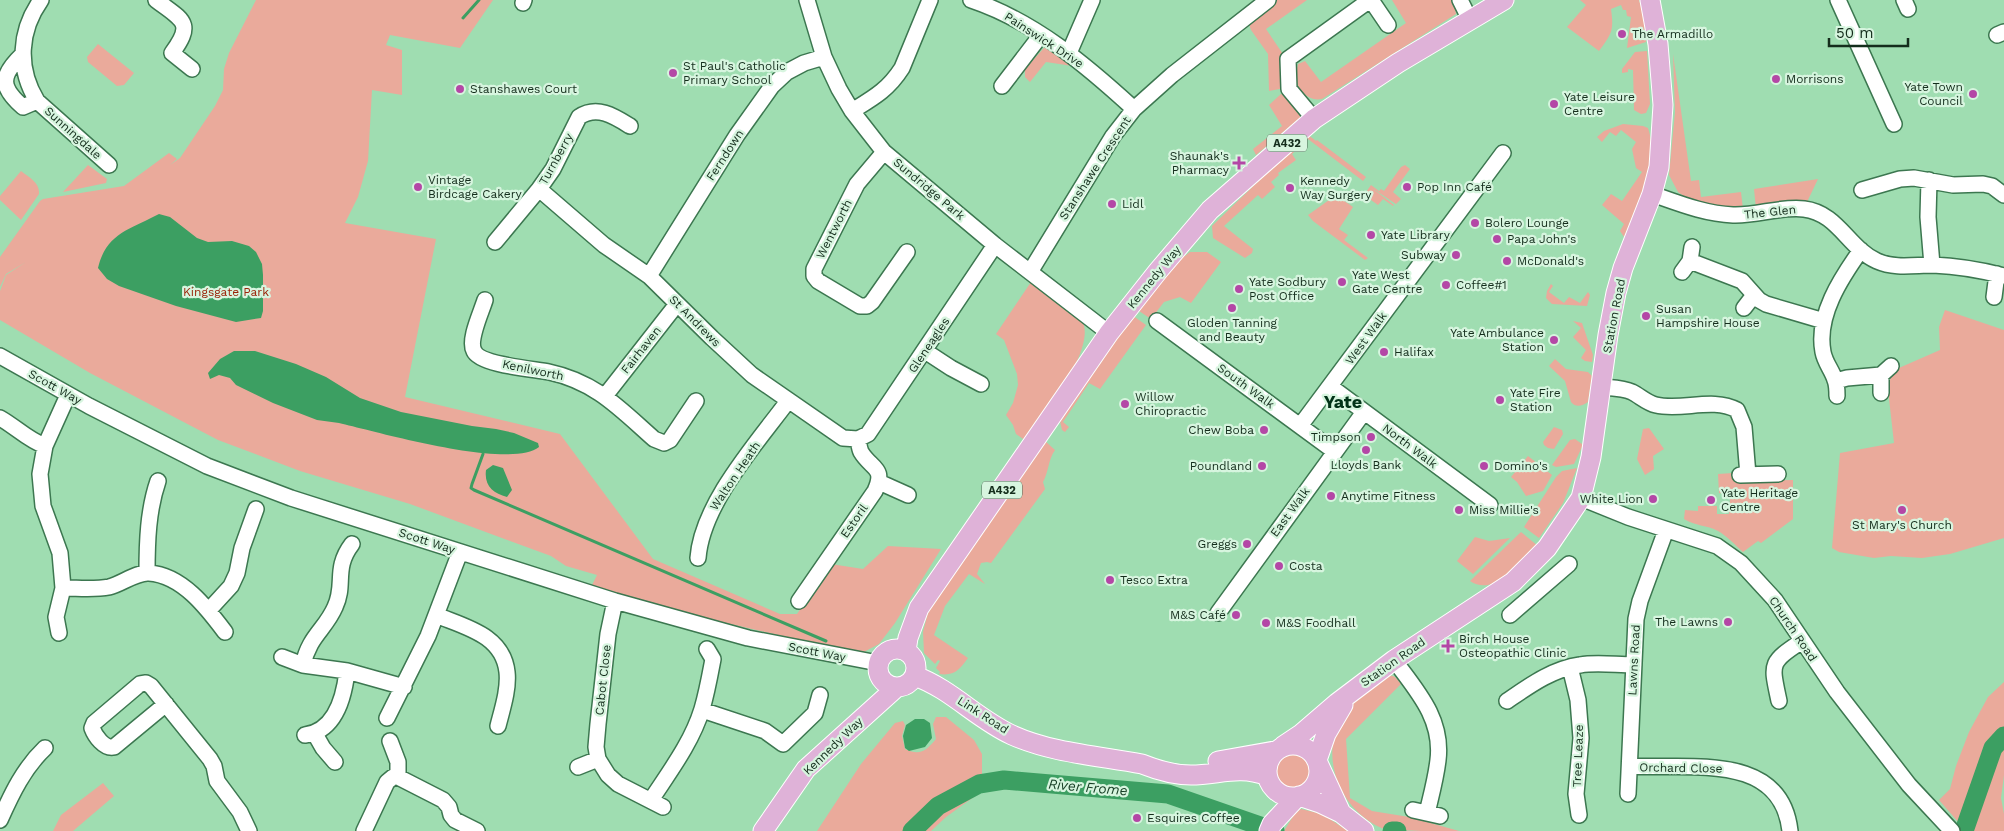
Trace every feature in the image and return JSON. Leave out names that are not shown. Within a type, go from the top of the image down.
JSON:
[{"type":"main road","name":"Kennedy Way","points":[[906,651],[908,638],[919,608],[1109,333],[1210,210],[1314,119],[1398,63],[1504,0]]},
{"type":"main road","name":"Station Road","points":[[1279,748],[1301,734],[1330,708],[1394,660],[1513,582],[1547,548],[1581,498],[1591,457],[1608,335],[1616,293],[1623,268],[1652,194],[1660,159],[1663,105],[1658,44],[1650,0]]},
{"type":"main road","points":[[895,649],[906,651],[915,662],[916,669],[914,676],[904,686],[897,687],[890,686],[879,670],[882,656],[888,651],[895,649]]},
{"type":"main road","name":"Kennedy Way","points":[[870,710],[879,670]]},
{"type":"main road","name":"Link Road","points":[[914,676],[945,690],[1011,734],[1042,746],[1142,764],[1158,770],[1180,774],[1208,774],[1246,770],[1268,780]]},
{"type":"main road","name":"Kennedy Way","points":[[763,831],[806,769],[897,687]]},
{"type":"main road","name":"Station Road","points":[[1317,762],[1330,726],[1349,695]]},
{"type":"main road","points":[[1270,828],[1273,804],[1268,780],[1268,762],[1279,748],[1291,744],[1300,745],[1308,749],[1317,762],[1341,813]]},
{"type":"main road","name":"Link Road","points":[[1142,764],[1209,762],[1279,748]]},
{"type":"main road","points":[[1270,828],[1298,796],[1313,787],[1318,780],[1317,762]]},
{"type":"main road","points":[[1268,780],[1283,795],[1298,796],[1320,803],[1341,813],[1364,831]]},
{"type":"street","name":"Sunningdale","points":[[41,0],[31,16],[24,36],[22,55],[28,81],[37,101],[109,165]]},
{"type":"street","points":[[156,0],[180,19],[185,28],[183,38],[172,53],[192,69]]},
{"type":"street","name":"Sundridge Park","points":[[807,0],[824,57],[838,89],[852,111],[884,152],[995,245],[1109,333]]},
{"type":"street","points":[[852,111],[885,91],[896,78],[902,68],[930,0]]},
{"type":"street","name":"Painswick Drive","points":[[971,0],[995,8],[1069,53],[1134,109]]},
{"type":"street","points":[[1069,53],[1092,0]]},
{"type":"street","name":"Stanshawe Crescent","points":[[1030,272],[1113,136],[1134,109],[1178,69],[1268,0]]},
{"type":"street","points":[[1314,119],[1289,88],[1288,59],[1371,0],[1388,25]]},
{"type":"street","points":[[1460,0],[1470,20]]},
{"type":"street","points":[[1838,0],[1894,124]]},
{"type":"street","points":[[1002,86],[1040,34]]},
{"type":"street","name":"Sunningdale","points":[[22,55],[9,66],[3,76],[5,90],[9,96],[23,107],[37,101]]},
{"type":"street","name":"Ferndown","points":[[649,276],[737,136],[772,86],[787,72],[804,63],[824,57]]},
{"type":"street","name":"Turnberry","points":[[495,242],[539,189],[564,148],[585,105],[607,113],[630,126]]},
{"type":"street","name":"Wentworth","points":[[884,152],[857,184],[814,268],[814,276],[860,306],[867,306],[872,302],[907,252]]},
{"type":"street","name":"West Walk","points":[[1300,426],[1503,153]]},
{"type":"street","points":[[1862,190],[1900,179],[1930,180],[1953,185],[1983,184],[1992,186],[2004,195]]},
{"type":"street","points":[[1930,180],[1928,217],[1932,265]]},
{"type":"street","name":"St Andrews","points":[[539,189],[604,245],[649,276],[752,375],[843,438],[858,439]]},
{"type":"street","name":"The Glen","points":[[1652,194],[1722,214],[1750,214],[1804,209],[1818,212],[1827,216],[1861,250],[1875,260],[1886,264],[1980,269],[2000,276],[1994,297]]},
{"type":"street","name":"Gleneagles","points":[[858,439],[868,434],[995,245]]},
{"type":"street","points":[[1861,250],[1841,282],[1824,321],[1822,335],[1823,350],[1826,364],[1836,388],[1847,378],[1886,370],[1881,393]]},
{"type":"street","points":[[1688,260],[1742,281],[1754,295],[1766,304],[1824,321]]},
{"type":"street","points":[[1744,308],[1754,295]]},
{"type":"street","name":"Kenilworth","points":[[485,300],[471,342],[474,353],[480,357],[501,364],[568,377],[606,396],[654,439],[664,443],[670,440],[696,401]]},
{"type":"street","name":"Fairhaven","points":[[606,396],[677,304]]},
{"type":"street","name":"South Walk","points":[[1157,321],[1334,451]]},
{"type":"street","points":[[925,350],[951,368],[981,384]]},
{"type":"street","name":"Scott Way","points":[[0,356],[68,395],[207,466],[291,498],[615,601],[748,638],[879,670]]},
{"type":"street","name":"North Walk","points":[[1331,386],[1490,505]]},
{"type":"street","points":[[1602,387],[1618,388],[1632,392],[1656,405],[1714,405],[1737,410],[1744,427],[1744,475],[1778,474]]},
{"type":"street","points":[[59,633],[56,617],[63,588],[60,553],[44,506],[40,474],[45,446],[68,395]]},
{"type":"street","name":"Walton Heath","points":[[698,558],[698,548],[710,514],[735,472],[788,401]]},
{"type":"street","name":"East Walk","points":[[1218,612],[1364,412]]},
{"type":"street","points":[[0,418],[12,424],[31,441],[45,446]]},
{"type":"street","points":[[858,439],[861,452],[877,470],[879,482],[908,494]]},
{"type":"street","points":[[147,572],[148,536],[153,494],[158,481]]},
{"type":"street","name":"Estoril","points":[[799,601],[875,491],[879,482]]},
{"type":"street","name":"Church Road","points":[[1581,498],[1666,530],[1717,546],[1741,563],[1775,600],[1836,692],[1909,785],[1952,831]]},
{"type":"street","points":[[209,610],[231,586],[237,573],[242,548],[256,528],[256,509]]},
{"type":"street","name":"Lawns Road","points":[[1628,794],[1636,619],[1640,601],[1666,530]]},
{"type":"street","points":[[303,665],[305,653],[311,640],[336,606],[342,562],[344,555],[352,544]]},
{"type":"street","points":[[386,718],[404,687],[436,616],[460,552]]},
{"type":"street","points":[[1510,615],[1569,564]]},
{"type":"street","points":[[63,588],[110,587],[147,572],[174,580],[209,610],[225,632]]},
{"type":"street","points":[[1513,582],[1528,600]]},
{"type":"street","name":"Cabot Close","points":[[598,759],[596,746],[598,724],[608,634],[615,601]]},
{"type":"street","points":[[436,616],[490,639],[502,653],[508,673],[497,726]]},
{"type":"street","points":[[1779,701],[1773,671],[1776,661],[1781,655],[1802,641]]},
{"type":"street","points":[[578,766],[598,759],[608,775],[618,784],[657,803],[692,735],[702,710],[713,659],[707,649]]},
{"type":"street","points":[[282,657],[303,665],[347,671],[404,687]]},
{"type":"street","points":[[1394,660],[1427,706],[1438,732],[1438,760],[1427,813]]},
{"type":"street","points":[[1507,701],[1543,678],[1570,667],[1581,665],[1634,665]]},
{"type":"street","name":"Tree Leaze","points":[[1570,667],[1578,700],[1581,738],[1576,794],[1580,815]]},
{"type":"street","points":[[335,762],[310,734],[340,708],[345,690],[347,671]]},
{"type":"street","points":[[166,704],[114,747],[109,748],[105,746],[93,731],[94,723],[140,684],[146,683],[151,686],[166,704],[210,759],[214,766],[217,781],[240,812],[249,831]]},
{"type":"street","points":[[702,710],[766,731],[783,744],[815,713],[820,695]]},
{"type":"street","points":[[390,741],[398,762],[398,777]]},
{"type":"street","points":[[0,820],[13,790],[32,760],[45,748]]},
{"type":"street","name":"Orchard Close","points":[[1630,766],[1710,767],[1743,772],[1759,780],[1772,790],[1783,804],[1790,831]]},
{"type":"street","points":[[364,831],[387,782],[393,777],[398,777],[444,800],[454,820],[477,831]]},
{"type":"green space","name":"Kingsgate Park","points":[[256,0],[493,0],[460,48],[390,35],[386,45],[402,50],[402,95],[372,90],[368,161],[358,197],[345,223],[436,239],[405,397],[560,434],[653,559],[780,614],[797,614],[831,564],[863,569],[888,546],[941,549],[895,623],[879,644],[860,654],[666,609],[592,585],[597,575],[566,566],[551,556],[410,504],[300,471],[218,440],[90,373],[0,320],[0,291],[6,275],[26,262],[6,274],[0,287],[0,257],[40,201],[124,186],[169,153],[177,159],[170,165],[180,158],[215,106],[223,90],[224,69],[229,53]]},
{"type":"green space","points":[[1269,0],[1307,0],[1266,29],[1285,57],[1285,88],[1269,91],[1268,54],[1251,30],[1247,18]]},
{"type":"green space","points":[[1392,0],[1454,0],[1456,14],[1322,99],[1313,99],[1305,95],[1295,79],[1298,64],[1305,61],[1321,82],[1406,23]]},
{"type":"green space","points":[[1580,0],[1639,0],[1643,12],[1646,42],[1627,48],[1631,17],[1627,16],[1626,10],[1623,10],[1621,5],[1611,9],[1611,32],[1599,51],[1567,27],[1586,5]]},
{"type":"green space","points":[[98,44],[134,73],[124,85],[117,86],[88,62],[87,57]]},
{"type":"green space","points":[[1044,48],[1048,48],[1079,67],[1046,62],[1030,82],[1025,77],[1025,69]]},
{"type":"green space","points":[[1647,51],[1650,104],[1646,113],[1641,114],[1634,110],[1633,70],[1628,69],[1628,72],[1622,73],[1622,69],[1635,52]]},
{"type":"green space","points":[[1673,54],[1691,181],[1699,180],[1701,197],[1741,192],[1743,209],[1718,211],[1688,199],[1678,192],[1669,175],[1675,112]]},
{"type":"green space","points":[[1281,94],[1290,97],[1302,116],[1256,155],[1253,149],[1282,126],[1269,105]]},
{"type":"green space","points":[[1623,124],[1648,128],[1651,141],[1651,155],[1646,184],[1624,237],[1620,231],[1624,224],[1602,205],[1611,194],[1622,201],[1642,172],[1636,168],[1632,149],[1636,142],[1621,130],[1616,136],[1610,132],[1602,142],[1597,137],[1604,131]]},
{"type":"green space","points":[[1307,134],[1366,177],[1363,181],[1308,139],[1292,154],[1296,160],[1278,173],[1279,175],[1271,182],[1275,187],[1262,199],[1258,195],[1224,226],[1253,249],[1252,253],[1245,258],[1213,238],[1212,226]]},
{"type":"green space","points":[[88,165],[107,179],[106,183],[63,192]]},
{"type":"green space","points":[[1405,165],[1410,169],[1393,192],[1401,199],[1396,204],[1372,188],[1394,205],[1383,199],[1378,205],[1364,195],[1371,185],[1379,191],[1381,189],[1384,191],[1401,167]]},
{"type":"green space","points":[[21,171],[36,184],[39,194],[21,220],[0,200],[0,196]]},
{"type":"green space","points":[[1818,179],[1807,202],[1756,209],[1754,189]]},
{"type":"green space","points":[[1336,195],[1353,207],[1339,229],[1348,235],[1344,240],[1368,258],[1365,260],[1313,221],[1308,215]]},
{"type":"green space","points":[[1181,252],[1185,256],[1190,252],[1207,252],[1221,262],[1191,303],[1180,297],[1164,302],[1151,319],[1136,309]]},
{"type":"green space","points":[[1031,282],[1078,315],[1085,331],[1083,346],[1067,381],[1026,441],[1016,434],[1013,425],[1006,415],[1013,403],[1018,385],[1017,374],[1004,340],[996,334]]},
{"type":"green space","points":[[1551,284],[1553,286],[1549,292],[1564,303],[1569,297],[1580,303],[1588,292],[1590,295],[1587,306],[1552,304],[1546,298]]},
{"type":"green space","points":[[1945,310],[2004,330],[2004,538],[1950,554],[1922,558],[1891,556],[1874,558],[1839,552],[1832,548],[1840,453],[1894,443],[1888,390],[1892,371],[1940,350],[1939,327]]},
{"type":"green space","points":[[1132,315],[1146,325],[1100,389],[1089,383],[1063,422],[1069,427],[1065,432],[1062,430],[1059,417]]},
{"type":"green space","points":[[1573,321],[1582,323],[1593,355],[1592,362],[1581,358],[1586,350],[1573,337],[1581,328]]},
{"type":"green space","points":[[1555,359],[1566,369],[1588,372],[1592,376],[1588,402],[1584,405],[1579,406],[1571,402],[1565,381],[1549,366]]},
{"type":"green space","points":[[1554,427],[1562,430],[1563,434],[1554,449],[1548,448],[1543,442]]},
{"type":"green space","points":[[1649,428],[1664,449],[1653,456],[1654,469],[1645,475],[1637,459],[1643,429]]},
{"type":"green space","points":[[1575,439],[1582,444],[1582,447],[1574,464],[1556,467],[1552,465],[1570,440]]},
{"type":"green space","points":[[1044,440],[1055,450],[1043,482],[1045,489],[991,563],[981,563],[977,574],[985,584],[969,574],[945,606],[934,635],[968,658],[953,673],[939,674],[940,672],[936,668],[940,661],[938,660],[935,664],[924,653],[923,632],[928,612]]},
{"type":"green space","points":[[1528,456],[1552,475],[1543,491],[1526,496],[1517,482],[1511,477]]},
{"type":"green space","points":[[1577,468],[1563,503],[1539,538],[1524,527],[1556,477],[1562,471]]},
{"type":"green space","points":[[1733,473],[1734,481],[1793,480],[1793,519],[1761,543],[1758,541],[1743,552],[1718,531],[1684,519],[1685,510],[1698,511],[1698,506],[1717,506],[1717,514],[1729,514],[1730,499],[1726,494],[1719,493],[1718,474]]},
{"type":"green space","points":[[1521,532],[1538,546],[1516,568],[1507,576],[1489,585],[1479,585],[1470,581]]},
{"type":"green space","points":[[1475,537],[1489,541],[1510,538],[1473,574],[1457,561]]},
{"type":"green space","points":[[1390,675],[1395,677],[1401,684],[1346,739],[1350,798],[1372,811],[1409,817],[1459,831],[1387,830],[1370,822],[1356,811],[1345,796],[1337,780],[1333,763],[1333,745],[1337,728],[1346,712],[1356,701]]},
{"type":"green space","points":[[2004,682],[2004,775],[2001,798],[2004,814],[2004,831],[1966,831],[1939,800],[1950,789],[1956,766],[1969,732],[1988,697]]},
{"type":"green space","points":[[936,717],[946,717],[974,740],[982,754],[982,791],[946,817],[931,831],[817,831],[861,764],[895,723],[903,721],[905,725],[902,736],[905,749],[919,752],[929,747],[936,739],[933,724]]},
{"type":"green space","points":[[1293,755],[1300,756],[1305,760],[1309,765],[1309,779],[1305,784],[1300,788],[1293,789],[1286,788],[1281,784],[1277,779],[1276,772],[1277,765],[1281,760],[1286,756]]},
{"type":"green space","points":[[103,783],[114,796],[73,831],[53,831],[61,815]]},
{"type":"green space","points":[[1301,809],[1322,814],[1348,831],[1284,831],[1295,813]]},
{"type":"shaded area","points":[[159,214],[170,217],[197,238],[208,242],[232,241],[249,246],[256,252],[262,264],[263,275],[263,311],[261,318],[236,322],[176,306],[119,286],[107,279],[98,268],[102,256],[113,239],[130,228]]},
{"type":"shaded area","points":[[234,351],[255,351],[296,364],[326,377],[360,398],[401,412],[514,433],[538,443],[539,447],[523,453],[473,452],[317,420],[273,403],[236,385],[230,378],[219,375],[210,379],[208,373],[220,359]]},
{"type":"shaded area","points":[[493,465],[503,468],[512,490],[507,497],[494,491],[488,485],[486,470]]},
{"type":"shaded area","points":[[915,719],[924,719],[930,723],[932,738],[925,747],[909,751],[905,748],[903,736],[906,725]]},
{"type":"waterway","points":[[463,18],[479,0]]},
{"type":"waterway","points":[[483,454],[472,484],[471,488],[474,490],[826,641]]},
{"type":"waterway","name":"River Frome","points":[[1964,831],[1993,748],[2004,736]]},
{"type":"waterway","name":"River Frome","points":[[912,831],[938,806],[979,784],[1004,780],[1168,794],[1275,831]]},
{"type":"waterway","name":"River Frome","points":[[1392,831],[1397,831]]},
{"type":"place","name":"The Armadillo","points":[[1622,34]]},
{"type":"place","name":"St Paul's Catholic Primary School","points":[[673,73]]},
{"type":"place","name":"Morrisons","points":[[1776,79]]},
{"type":"place","name":"Stanshawes Court","points":[[460,89]]},
{"type":"place","name":"Yate Town Council","points":[[1973,94]]},
{"type":"place","name":"Yate Leisure Centre","points":[[1554,104]]},
{"type":"place","name":"Shaunak's Pharmacy","points":[[1239,163]]},
{"type":"place","name":"Vintage Birdcage Cakery","points":[[418,187]]},
{"type":"place","name":"Pop Inn Café","points":[[1407,187]]},
{"type":"place","name":"Kennedy Way Surgery","points":[[1290,188]]},
{"type":"place","name":"Lidl","points":[[1112,204]]},
{"type":"place","name":"Bolero Lounge","points":[[1475,223]]},
{"type":"place","name":"Yate Library","points":[[1371,235]]},
{"type":"place","name":"Papa John's","points":[[1497,239]]},
{"type":"place","name":"Subway","points":[[1456,255]]},
{"type":"place","name":"McDonald's","points":[[1507,261]]},
{"type":"place","name":"Yate West Gate Centre","points":[[1342,282]]},
{"type":"place","name":"Coffee#1","points":[[1446,285]]},
{"type":"place","name":"Yate Sodbury Post Office","points":[[1239,289]]},
{"type":"place","name":"Gloden Tanning and Beauty","points":[[1232,308]]},
{"type":"place","name":"Susan Hampshire House","points":[[1646,316]]},
{"type":"place","name":"Yate Ambulance Station","points":[[1554,340]]},
{"type":"place","name":"Halifax","points":[[1384,352]]},
{"type":"place","name":"Yate Fire Station","points":[[1500,400]]},
{"type":"place","name":"Willow Chiropractic","points":[[1125,404]]},
{"type":"place","name":"Chew Boba","points":[[1264,430]]},
{"type":"place","name":"Timpson","points":[[1371,437]]},
{"type":"place","name":"Lloyds Bank","points":[[1366,450]]},
{"type":"place","name":"Poundland","points":[[1262,466]]},
{"type":"place","name":"Domino's","points":[[1484,466]]},
{"type":"place","name":"Anytime Fitness","points":[[1331,496]]},
{"type":"place","name":"White Lion","points":[[1653,499]]},
{"type":"place","name":"Yate Heritage Centre","points":[[1711,500]]},
{"type":"place","name":"Miss Millie's","points":[[1459,510]]},
{"type":"place","name":"St Mary's Church","points":[[1902,510]]},
{"type":"place","name":"Greggs","points":[[1247,544]]},
{"type":"place","name":"Costa","points":[[1279,566]]},
{"type":"place","name":"Tesco Extra","points":[[1110,580]]},
{"type":"place","name":"M&S Café","points":[[1236,615]]},
{"type":"place","name":"The Lawns","points":[[1728,622]]},
{"type":"place","name":"M&S Foodhall","points":[[1266,623]]},
{"type":"place","name":"Birch House Osteopathic Clinic","points":[[1448,646]]},
{"type":"place","name":"Esquires Coffee","points":[[1137,818]]},
{"type":"district","name":"Yate","points":[[1343,402]]}]
